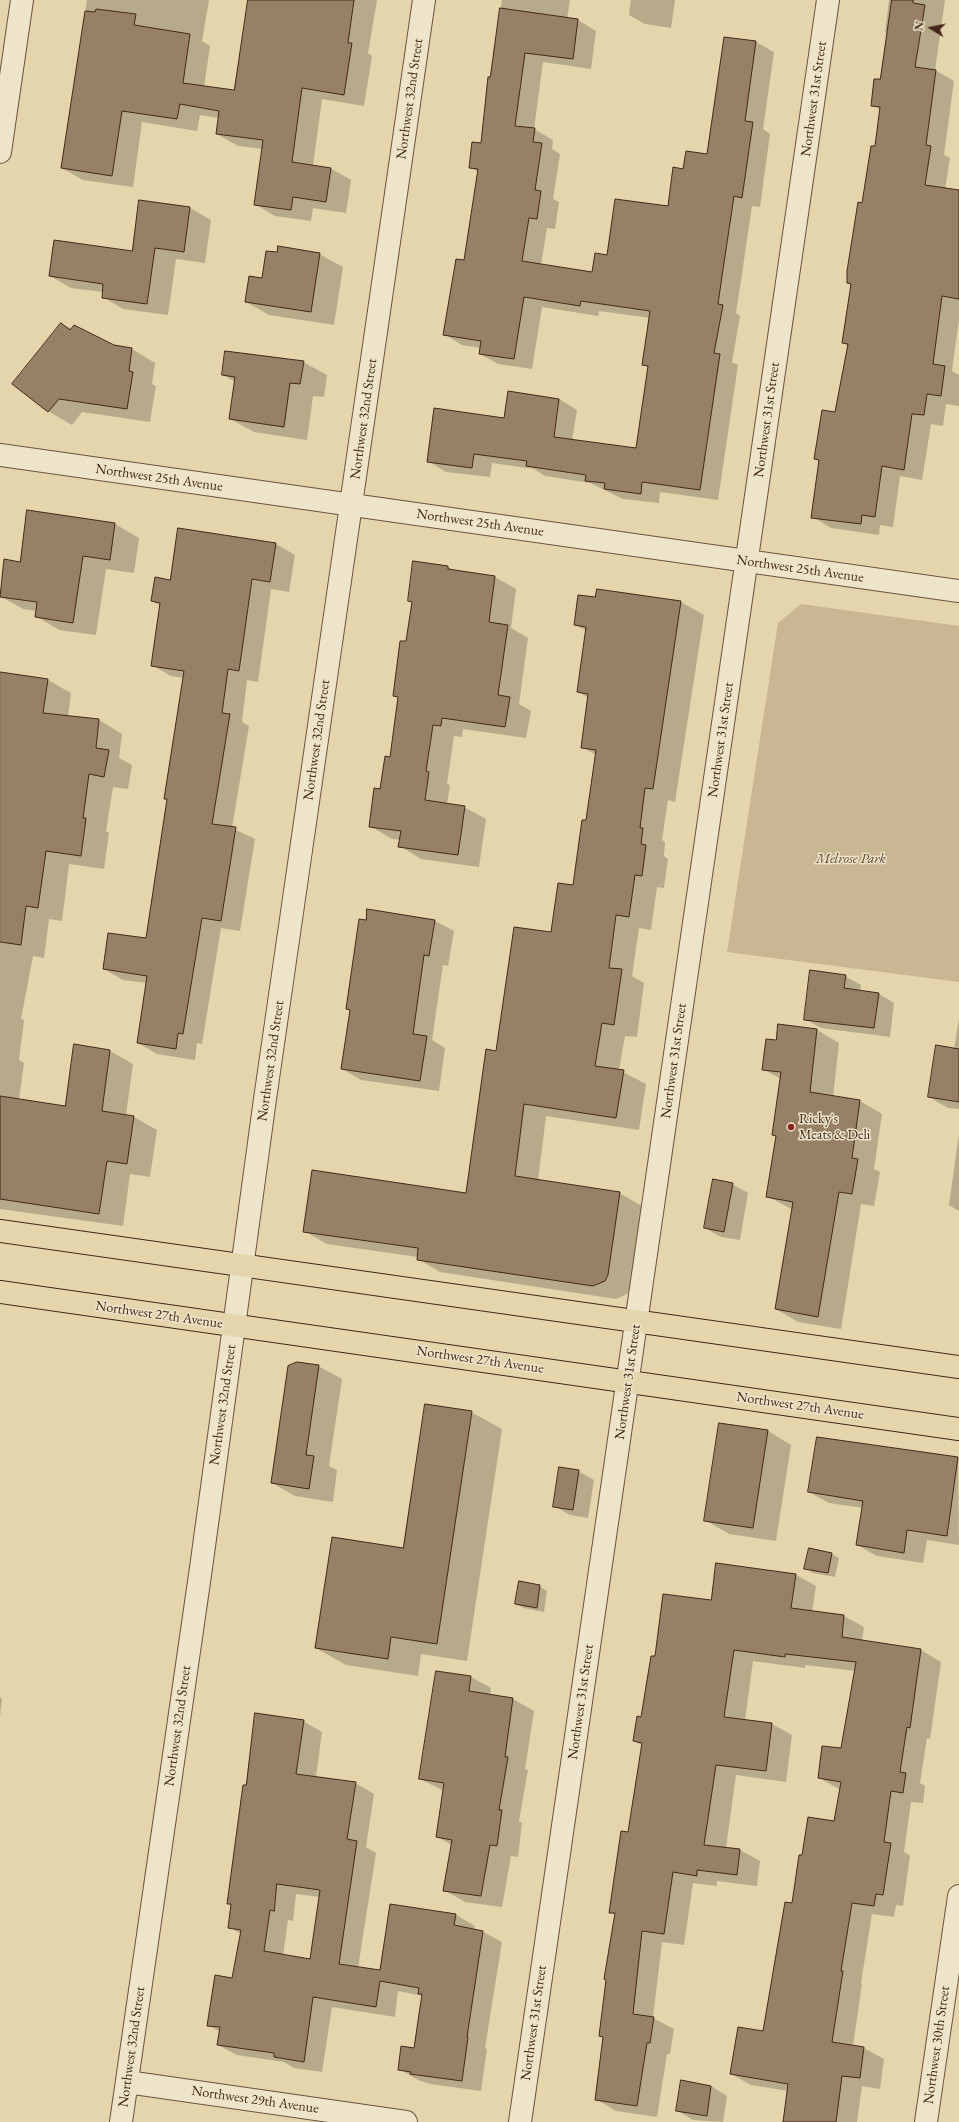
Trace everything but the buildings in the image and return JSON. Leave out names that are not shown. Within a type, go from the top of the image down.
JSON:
[{"type":"highway","points":[[0,1231],[959,1367]]},
{"type":"highway","name":"Northwest 27th Avenue","points":[[0,1292],[959,1429]]},
{"type":"street","points":[[0,152],[22,0]]},
{"type":"street","name":"Northwest 32nd Street","points":[[121,2122],[424,0]]},
{"type":"street","name":"Northwest 31st Street","points":[[520,2122],[828,0]]},
{"type":"street","name":"Northwest 25th Avenue","points":[[0,455],[959,591]]},
{"type":"street","name":"Northwest 30th Street","points":[[926,2122],[959,1896]]},
{"type":"street","name":"Northwest 29th Avenue","points":[[127,2082],[406,2122]]},
{"type":"green space","name":"Melrose Park","points":[[801,604],[959,626],[959,982],[727,952],[778,623]]},
{"type":"place","name":"Ricky's Meats & Deli","points":[[791,1127]]}]
